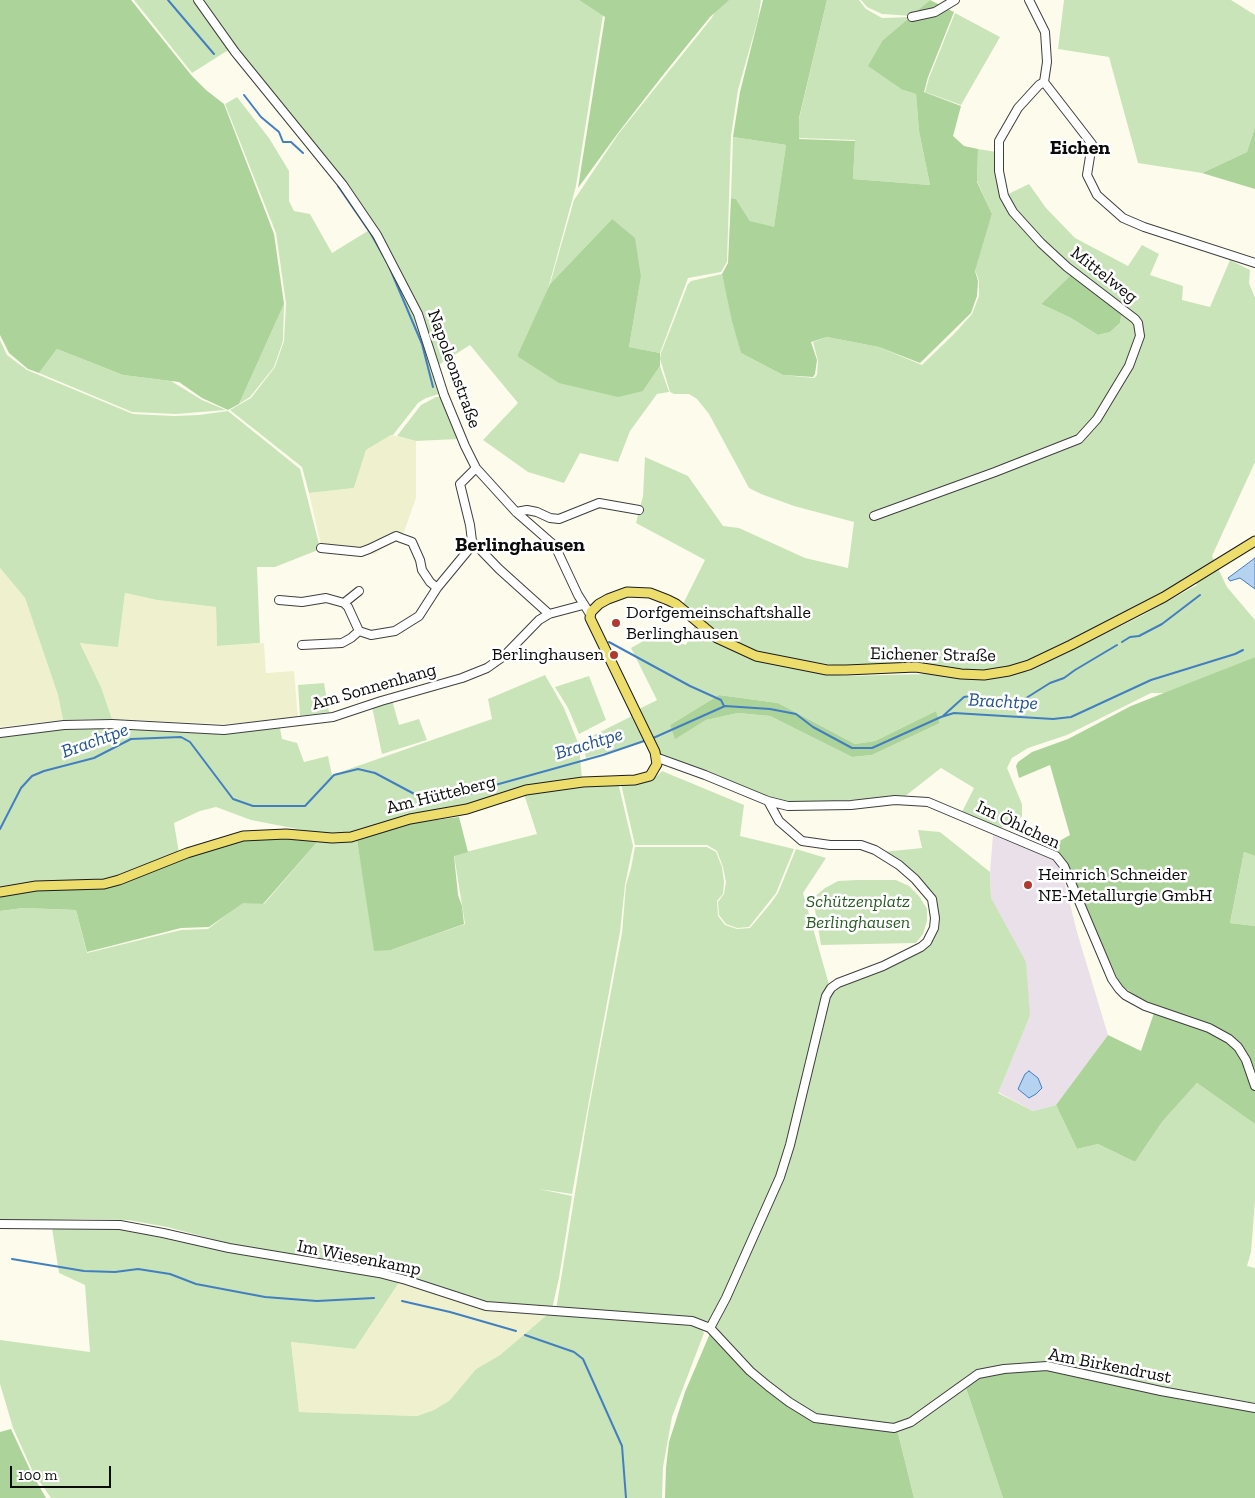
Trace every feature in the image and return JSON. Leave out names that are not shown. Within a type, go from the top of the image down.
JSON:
[{"type":"main road","name":"Eichener Straße","points":[[590,614],[608,599],[627,592],[642,592],[658,596],[676,604],[717,638],[756,656],[827,670],[916,667],[961,674],[984,675],[1009,672],[1029,665],[1164,597],[1255,541]]},
{"type":"main road","name":"Napoleonstraße","points":[[590,614],[594,629],[656,754]]},
{"type":"main road","name":"Am Hütteberg","points":[[0,892],[36,886],[104,884],[219,843],[250,835],[286,834],[332,838],[352,837],[394,823],[467,809],[526,790],[583,782],[644,779],[654,772],[657,764],[656,754]]},
{"type":"street","name":"Napoleonstraße","points":[[198,0],[235,52],[343,185],[377,235],[418,314],[444,394],[476,468],[516,512],[555,546],[583,605],[590,614]]},
{"type":"street","points":[[912,17],[935,12],[955,0]]},
{"type":"street","points":[[1029,0],[1045,32],[1047,62],[1044,82],[1092,144],[1087,175],[1097,195],[1123,218],[1144,228],[1255,263]]},
{"type":"street","name":"Mittelweg","points":[[874,516],[1079,439],[1097,419],[1129,366],[1140,336],[1138,323],[1066,267],[1040,243],[1014,212],[1004,196],[999,171],[999,142],[1018,108],[1044,82]]},
{"type":"street","points":[[279,600],[302,602],[326,598],[344,602],[359,631],[371,635],[395,631],[419,616],[437,588],[470,548],[472,541],[470,525],[460,484],[476,468]]},
{"type":"street","points":[[516,512],[527,510],[550,518],[559,518],[599,503],[639,510]]},
{"type":"street","points":[[321,548],[361,552],[396,536],[412,542],[422,570],[430,582],[437,588]]},
{"type":"street","points":[[472,541],[499,569],[549,614]]},
{"type":"street","points":[[344,602],[359,591]]},
{"type":"street","name":"Am Sonnenhang","points":[[0,733],[64,724],[112,724],[224,730],[325,719],[462,678],[487,668],[500,660],[539,620],[549,614],[583,605]]},
{"type":"street","points":[[302,646],[342,643],[359,631]]},
{"type":"street","name":"Im Öhlchen","points":[[656,754],[768,802],[788,806],[851,804],[895,800],[928,802],[1002,835],[1056,856],[1064,866],[1109,972],[1119,989],[1145,1006],[1209,1028],[1228,1039],[1238,1047],[1246,1060],[1255,1086]]},
{"type":"street","points":[[710,1328],[726,1298],[780,1177],[790,1145],[826,996],[831,988],[838,983],[883,966],[921,947],[927,942],[934,928],[935,918],[932,899],[899,864],[876,850],[862,845],[830,845],[802,841],[779,821],[768,802]]},
{"type":"street","name":"Im Wiesenkamp","points":[[0,1224],[120,1225],[229,1248],[379,1274],[406,1280],[486,1306],[682,1319],[710,1328]]},
{"type":"street","name":"Am Birkendrust","points":[[710,1328],[762,1381],[789,1402],[815,1418],[894,1428],[910,1422],[978,1374],[1004,1369],[1046,1366],[1161,1391],[1255,1408]]},
{"type":"shaded area","points":[[993,835],[1053,860],[1061,868],[1077,932],[1108,1035],[1056,1105],[1033,1111],[998,1092],[1030,1016],[991,898],[990,872]]},
{"type":"green space","points":[[0,0],[131,0],[192,76],[224,104],[274,234],[284,304],[239,404],[228,410],[202,398],[179,382],[123,375],[57,349],[39,373],[28,369],[9,353],[0,335]]},
{"type":"green space","points":[[134,0],[196,0],[230,49],[192,73]]},
{"type":"green space","points":[[201,0],[579,0],[603,15],[576,186],[548,289],[517,356],[643,391],[660,366],[669,392],[657,394],[630,431],[618,462],[580,453],[564,483],[528,472],[483,440],[518,403],[470,345],[437,366],[379,232],[241,57]]},
{"type":"green space","points":[[579,0],[729,0],[710,17],[663,75],[578,188],[605,17]]},
{"type":"green space","points":[[722,0],[761,0],[758,19],[738,90],[731,136],[727,262],[721,272],[688,278],[660,353],[629,347],[641,277],[612,219],[550,284],[574,200],[619,133],[711,19]]},
{"type":"green space","points":[[763,0],[827,0],[799,118],[799,139],[855,141],[853,179],[930,185],[919,131],[916,94],[903,90],[868,66],[883,40],[930,0],[954,12],[928,77],[924,92],[961,106],[953,136],[964,146],[978,149],[977,182],[992,214],[975,271],[978,281],[977,296],[971,313],[920,363],[879,347],[827,337],[811,342],[817,360],[813,377],[783,375],[741,353],[722,274],[728,263],[731,198],[736,199],[750,221],[774,227],[786,145],[733,137],[740,92]]},
{"type":"green space","points":[[827,0],[859,0],[866,9],[882,18],[910,17],[883,40],[903,90],[916,94],[919,131],[930,185],[853,179],[855,140],[799,138],[799,119]]},
{"type":"green space","points":[[861,0],[930,0],[912,16],[882,14],[867,7]]},
{"type":"green space","points":[[1064,0],[1231,0],[1255,15],[1255,127],[1247,152],[1202,173],[1138,163],[1109,57],[1058,49]]},
{"type":"green space","points":[[955,13],[1000,37],[961,105],[925,92]]},
{"type":"green space","points":[[237,97],[269,138],[289,171],[289,201],[294,211],[310,214],[332,253],[371,229],[417,315],[442,393],[426,398],[418,403],[393,435],[366,450],[354,488],[309,493],[302,467],[230,410],[251,398],[275,367],[284,341],[286,303],[276,233],[225,104]]},
{"type":"green space","points":[[1255,127],[1255,189],[1202,173],[1247,152]]},
{"type":"green space","points":[[733,137],[786,145],[774,228],[750,221],[736,199],[731,198]]},
{"type":"green space","points":[[978,149],[997,152],[998,171],[1004,196],[1029,184],[1046,208],[1075,238],[1128,266],[1142,245],[1159,254],[1150,275],[1183,286],[1182,300],[1210,307],[1230,260],[1250,270],[1249,283],[1255,298],[1255,462],[1212,556],[1227,587],[1255,620],[1255,657],[1166,693],[1151,693],[1067,735],[1028,748],[1012,758],[1007,768],[1022,804],[1022,816],[1015,824],[999,828],[962,812],[974,788],[941,768],[904,797],[788,803],[768,798],[660,756],[639,709],[657,700],[631,648],[656,634],[686,645],[696,623],[711,638],[735,651],[797,669],[844,676],[928,674],[961,678],[983,678],[1030,671],[1141,616],[1197,585],[1194,579],[1070,645],[1008,669],[982,673],[908,664],[846,667],[751,652],[714,636],[682,606],[705,560],[636,523],[643,496],[645,457],[688,476],[723,526],[739,528],[805,558],[848,568],[854,522],[794,506],[749,488],[709,414],[697,399],[689,394],[674,394],[670,392],[660,359],[661,353],[688,284],[691,281],[722,274],[741,353],[783,375],[814,378],[817,375],[818,361],[813,342],[827,337],[879,347],[922,365],[972,314],[979,296],[979,281],[975,270],[992,214],[977,181]],"holes":[[[1073,273],[1122,311],[1120,323],[1110,332],[1098,335],[1071,318],[1041,304]],[[719,695],[778,703],[855,744],[875,741],[936,711],[940,723],[872,755],[852,757],[770,716],[738,713],[706,720],[675,738],[670,725]]]},
{"type":"green space","points":[[612,219],[635,238],[641,277],[629,347],[660,353],[660,366],[643,391],[618,397],[559,383],[517,356],[550,284]]},
{"type":"green space","points":[[1073,273],[1122,311],[1120,323],[1110,332],[1098,335],[1071,318],[1041,304]]},
{"type":"green space","points":[[284,304],[283,341],[274,367],[250,397],[239,404]]},
{"type":"green space","points":[[0,340],[7,355],[27,370],[133,414],[174,416],[228,411],[300,469],[320,548],[275,567],[257,567],[260,643],[217,646],[216,607],[157,600],[125,593],[118,647],[80,643],[101,687],[112,719],[63,720],[58,695],[25,598],[0,568]]},
{"type":"green space","points":[[57,349],[123,375],[171,381],[202,400],[226,410],[176,414],[132,412],[39,373]]},
{"type":"green space","points":[[436,397],[442,397],[458,439],[416,441],[397,436],[421,405]]},
{"type":"green space","points":[[391,435],[416,441],[416,498],[404,532],[375,554],[322,550],[309,493],[354,488],[366,450]]},
{"type":"green space","points":[[0,568],[25,598],[58,695],[63,720],[0,727]]},
{"type":"green space","points":[[125,593],[157,600],[216,607],[217,646],[264,643],[266,673],[294,671],[298,719],[225,724],[112,719],[101,687],[80,642],[118,646]]},
{"type":"green space","points":[[1255,657],[1255,856],[1244,852],[1230,923],[1255,926],[1255,1124],[1197,1083],[1162,1122],[1135,1162],[1098,1144],[1077,1149],[1056,1105],[1108,1035],[1141,1051],[1156,1007],[1141,1000],[1120,984],[1069,870],[1054,844],[1070,835],[1050,765],[1019,778],[1016,766],[1018,762],[1032,752],[1068,739],[1131,706]]},
{"type":"green space","points":[[545,675],[564,708],[579,745],[582,779],[541,783],[518,788],[448,810],[396,818],[359,831],[342,834],[323,834],[251,820],[216,807],[200,811],[174,823],[179,853],[138,870],[105,880],[0,888],[0,734],[64,726],[223,732],[280,728],[282,739],[297,743],[304,762],[328,756],[332,775],[492,719],[488,699]]},
{"type":"green space","points":[[589,676],[606,720],[579,734],[568,708],[555,687]]},
{"type":"green space","points":[[324,683],[329,712],[300,716],[298,685]]},
{"type":"green space","points":[[719,695],[778,703],[855,744],[875,741],[936,711],[940,723],[872,755],[852,757],[770,716],[738,713],[706,720],[675,739],[670,725]]},
{"type":"green space","points":[[392,700],[399,725],[419,719],[427,740],[382,754],[372,707]]},
{"type":"green space","points":[[632,716],[644,740],[631,746],[586,758],[582,741]]},
{"type":"green space","points":[[662,771],[744,805],[740,836],[794,849],[776,893],[749,927],[737,928],[726,924],[719,915],[718,902],[724,894],[726,882],[717,851],[707,845],[635,845],[621,784],[641,783],[657,776]]},
{"type":"green space","points":[[618,782],[633,846],[625,885],[620,932],[572,1194],[539,1189],[572,1196],[552,1309],[487,1304],[379,1270],[232,1244],[167,1227],[128,1220],[0,1221],[0,911],[23,908],[76,910],[87,953],[181,930],[208,929],[243,902],[264,904],[319,840],[357,840],[364,882],[391,950],[465,924],[454,855],[537,834],[524,794]]},
{"type":"green space","points":[[459,817],[468,852],[454,856],[458,895],[462,906],[464,924],[391,950],[374,951],[357,840],[406,824]]},
{"type":"green space","points":[[918,830],[940,832],[990,872],[991,898],[1026,962],[1030,1016],[998,1093],[1033,1111],[1056,1105],[1077,1149],[1098,1144],[1135,1162],[1162,1122],[1197,1083],[1255,1124],[1255,1201],[1251,1252],[1247,1266],[1255,1268],[1255,1403],[1185,1392],[990,1368],[910,1420],[897,1425],[874,1424],[813,1413],[788,1398],[751,1368],[715,1329],[781,1177],[827,997],[833,990],[928,944],[937,931],[939,921],[934,898],[883,852],[922,848]]},
{"type":"green space","points":[[290,836],[319,840],[263,904],[243,903],[209,927],[181,928],[87,952],[76,910],[23,908],[0,911],[0,895],[28,890],[122,882],[191,856],[250,839]]},
{"type":"green space","points":[[635,847],[707,847],[716,852],[722,867],[724,882],[723,894],[717,901],[718,916],[725,925],[737,929],[750,928],[771,903],[778,893],[796,849],[826,858],[803,893],[830,988],[789,1145],[725,1299],[709,1323],[685,1317],[556,1310],[588,1113],[622,933],[626,885]]},
{"type":"green space","points":[[1244,852],[1255,856],[1255,926],[1230,923]]},
{"type":"green space","name":"Schützenplatz Berlinghausen","points":[[896,880],[909,886],[919,896],[927,909],[927,921],[923,934],[916,943],[821,945],[813,898],[825,888],[838,881]]},
{"type":"green space","points":[[120,1227],[400,1281],[355,1349],[291,1342],[299,1412],[417,1416],[434,1410],[450,1400],[476,1369],[500,1355],[547,1315],[691,1323],[702,1329],[704,1333],[672,1417],[663,1467],[662,1498],[51,1498],[33,1472],[13,1428],[0,1384],[0,1340],[90,1352],[85,1285],[59,1273],[52,1228]]},
{"type":"green space","points":[[400,1281],[485,1308],[547,1315],[500,1355],[476,1369],[450,1400],[434,1410],[417,1416],[299,1412],[291,1342],[355,1349]]},
{"type":"green space","points":[[711,1331],[747,1373],[814,1420],[874,1430],[897,1429],[914,1498],[665,1498],[669,1442],[685,1392]]},
{"type":"green space","points":[[1047,1368],[1182,1400],[1255,1412],[1255,1498],[1003,1498],[965,1385],[979,1376],[1003,1371]]},
{"type":"green space","points":[[965,1385],[1003,1498],[914,1498],[897,1429],[913,1426]]},
{"type":"green space","points":[[11,1429],[31,1472],[46,1498],[0,1498],[0,1432]]},
{"type":"water","points":[[1255,558],[1255,589],[1240,578],[1230,581],[1228,578]]},
{"type":"water","points":[[1029,1071],[1038,1078],[1042,1088],[1029,1098],[1018,1089],[1025,1074]]},
{"type":"waterway","points":[[168,0],[214,54]]},
{"type":"waterway","points":[[244,95],[261,117],[279,132],[283,142],[291,142],[303,153]]},
{"type":"waterway","points":[[338,186],[371,234],[388,264],[422,344],[433,387]]},
{"type":"waterway","points":[[1122,642],[1130,637],[1139,636],[1162,624],[1200,595]]},
{"type":"waterway","points":[[609,642],[690,686],[721,700],[724,706]]},
{"type":"waterway","points":[[943,716],[964,697],[970,696],[1010,703],[1023,700],[1050,683],[1064,678],[1117,645]]},
{"type":"waterway","name":"Brachtpe","points":[[651,739],[725,706],[770,709],[796,714],[813,727],[852,748],[872,748],[954,713],[1053,719],[1071,717],[1151,680],[1243,650]]},
{"type":"waterway","name":"Brachtpe","points":[[0,829],[21,788],[32,776],[94,758],[131,739],[181,737],[190,742],[233,799],[253,806],[305,806],[334,775],[358,769],[375,773],[420,797],[442,799],[464,796],[488,787],[603,755],[647,740]]},
{"type":"waterway","points":[[12,1259],[84,1271],[115,1272],[138,1269],[170,1274],[196,1284],[265,1297],[317,1301],[374,1298]]},
{"type":"waterway","points":[[402,1301],[450,1312],[516,1331]]},
{"type":"waterway","points":[[525,1335],[574,1352],[583,1359],[622,1446],[626,1498]]},
{"type":"place","name":"Dorfgemeinschaftshalle Berlinghausen","points":[[616,623]]},
{"type":"place","name":"Berlinghausen","points":[[614,655]]},
{"type":"place","name":"Heinrich Schneider NE-Metallurgie GmbH","points":[[1028,885]]},
{"type":"district","name":"Eichen","points":[[1080,148]]},
{"type":"district","name":"Berlinghausen","points":[[520,545]]}]
